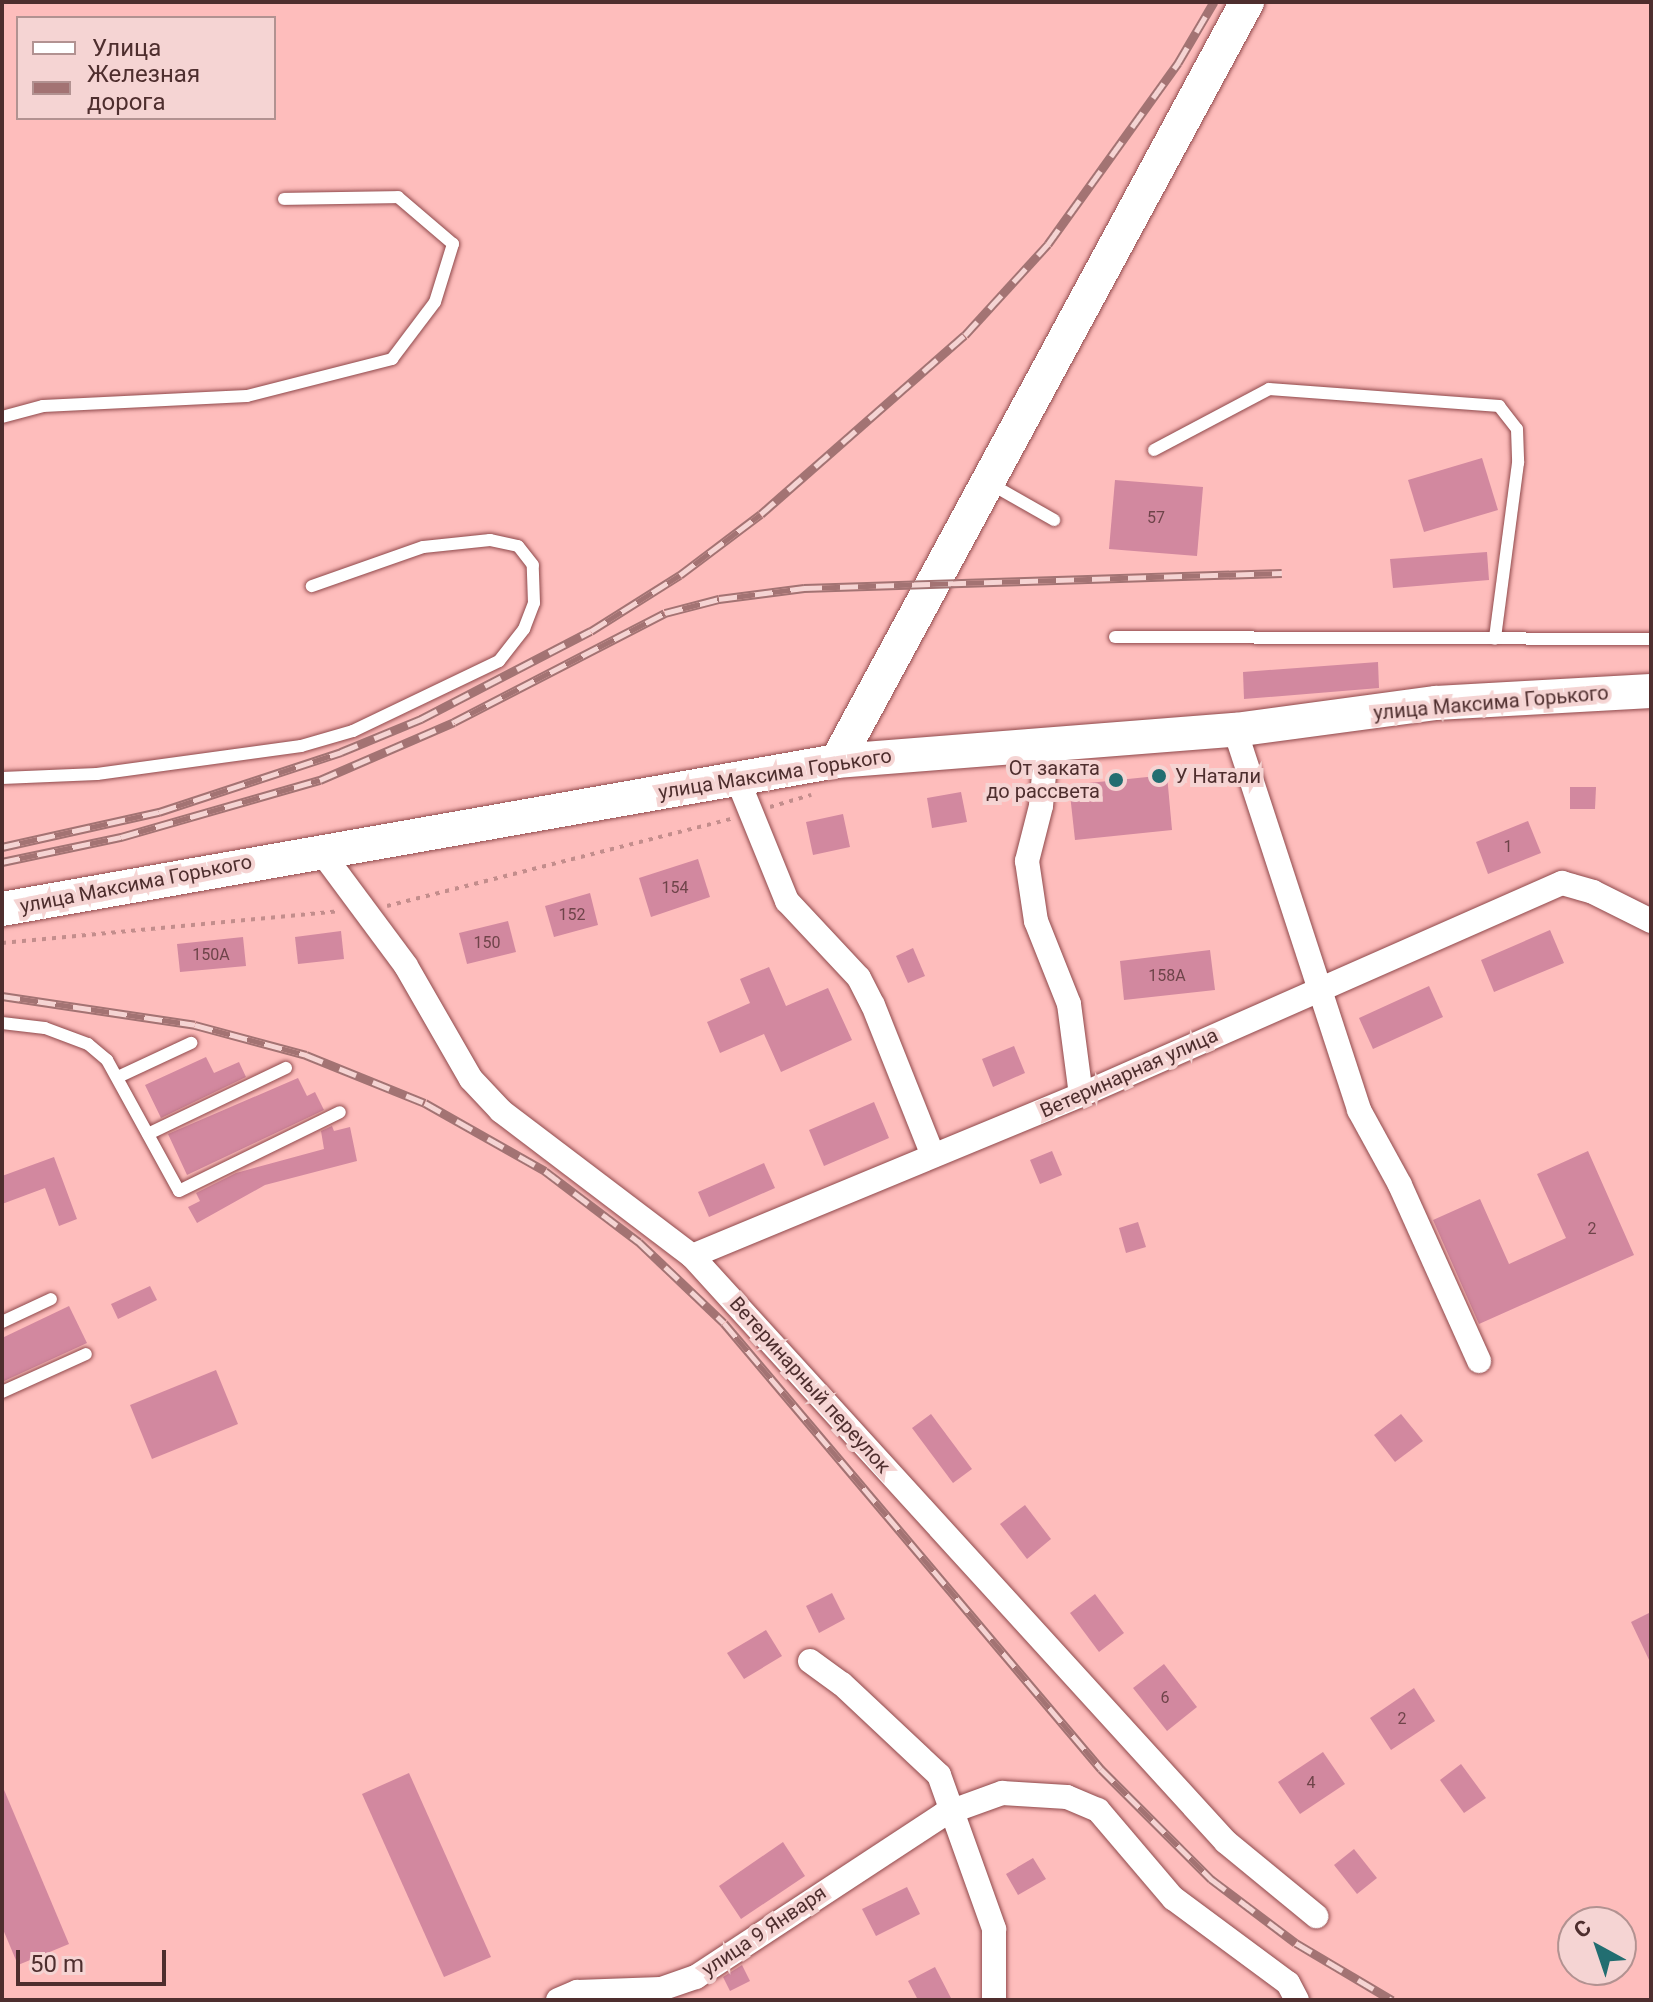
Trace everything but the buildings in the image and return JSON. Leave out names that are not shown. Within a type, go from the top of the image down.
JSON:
[{"type":"street","points":[[837,761],[1247,2]]},
{"type":"street","name":"улица Максима Горького","points":[[2,909],[320,850],[837,761],[1235,730],[1436,703],[1651,691]]},
{"type":"street","points":[[1235,730],[1359,1110],[1400,1185],[1479,1361]]},
{"type":"street","points":[[1047,744],[1041,806],[1027,861],[1036,921],[1069,1004],[1081,1095]]},
{"type":"street","points":[[737,778],[787,901],[859,978],[873,1005],[933,1156]]},
{"type":"street","name":"Ветеринарный переулок","points":[[320,850],[365,909],[481,1090],[501,1111],[692,1256],[1226,1842],[1316,1916]]},
{"type":"street","name":"Ветеринарная улица","points":[[692,1256],[1081,1095],[1562,883],[1593,892],[1651,921]]},
{"type":"street","points":[[810,1661],[842,1684],[939,1775],[994,1929],[994,2000]]},
{"type":"street","name":"улица 9 Января","points":[[558,2000],[577,1992],[661,1989],[696,1977],[847,1874],[953,1811],[1002,1793],[1067,1797],[1098,1810],[1173,1898],[1288,1983],[1297,2000]]},
{"type":"lane","points":[[2,417],[43,406],[247,396],[392,359],[435,302],[453,244],[398,197],[284,199]]},
{"type":"lane","points":[[1154,450],[1269,389],[1499,406],[1517,429],[1518,463],[1495,638]]},
{"type":"lane","points":[[986,481],[1054,520]]},
{"type":"lane","points":[[2,778],[97,774],[301,746],[353,731],[499,661],[524,629],[534,603],[533,565],[518,546],[490,540],[423,547],[312,586]]},
{"type":"lane","points":[[1115,637],[1651,639]]},
{"type":"lane","points":[[2,1023],[45,1028],[88,1044],[118,1077],[179,1191],[340,1112]]},
{"type":"lane","points":[[118,1077],[191,1043]]},
{"type":"lane","points":[[148,1134],[286,1068]]},
{"type":"lane","points":[[2,1322],[51,1299]]},
{"type":"lane","points":[[2,1392],[86,1354]]},
{"type":"path","points":[[2,943],[408,904],[751,814],[817,793]]},
{"type":"railway","points":[[2,847],[159,812],[341,752],[421,719],[591,631],[680,575],[761,514],[965,335],[1048,244],[1178,63],[1214,2]]},
{"type":"railway","points":[[2,862],[121,837],[320,780],[454,722],[665,613],[719,599],[804,588],[1282,573]]},
{"type":"railway","points":[[2,996],[195,1025],[306,1055],[425,1103],[545,1171],[639,1242],[724,1323],[1101,1769],[1211,1879],[1296,1943],[1392,2000]]},
{"type":"place","name":"У Натали","points":[[1159,776]]},
{"type":"place","name":"От заката до рассвета","points":[[1116,780]]}]
